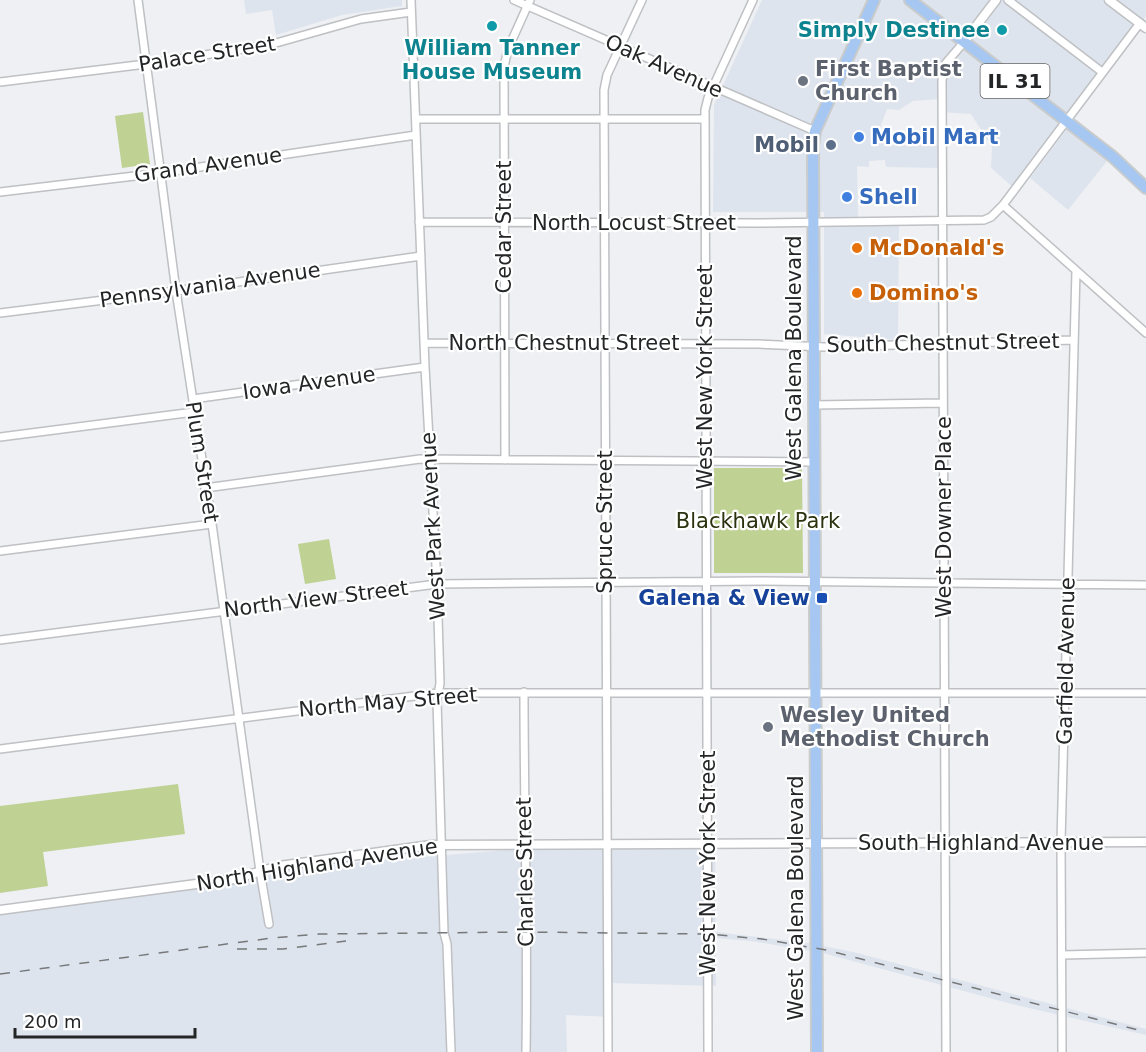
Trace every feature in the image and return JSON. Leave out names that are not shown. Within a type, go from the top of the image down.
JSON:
[{"type":"main road","name":"West Galena Boulevard","points":[[817,1052],[813,145],[815,131],[874,0]]},
{"type":"main road","name":"IL 31","points":[[910,0],[1113,157],[1146,188]]},
{"type":"street","name":"Plum Street","points":[[138,0],[176,291],[269,924]]},
{"type":"street","name":"West Park Avenue","points":[[411,0],[425,367],[437,584],[441,845],[451,1052]]},
{"type":"street","name":"Oak Avenue","points":[[514,0],[529,3],[620,47],[815,131]]},
{"type":"street","name":"Spruce Street","points":[[608,1052],[604,460],[605,82],[642,0]]},
{"type":"street","name":"West New York Street","points":[[708,1052],[705,119],[706,103],[753,0]]},
{"type":"street","name":"West Downer Place","points":[[946,1052],[943,70],[946,63],[996,0]]},
{"type":"street","points":[[1008,0],[1102,72]]},
{"type":"street","points":[[1109,0],[1143,26]]},
{"type":"street","name":"Cedar Street","points":[[505,460],[505,58],[529,3]]},
{"type":"street","name":"Palace Street","points":[[0,82],[146,64],[269,45],[361,19],[411,12]]},
{"type":"street","points":[[1146,16],[1143,26],[1102,72],[1003,205],[1146,333]]},
{"type":"street","points":[[416,119],[705,119]]},
{"type":"street","name":"Grand Avenue","points":[[0,192],[160,173],[416,135]]},
{"type":"street","name":"North Locust Street","points":[[419,222],[813,223],[984,220],[991,217],[1003,205]]},
{"type":"street","name":"Pennsylvania Avenue","points":[[0,313],[176,291],[421,256]]},
{"type":"street","name":"Garfield Avenue","points":[[1062,1052],[1061,843],[1076,271]]},
{"type":"street","name":"South Chestnut Street","points":[[813,345],[1074,340]]},
{"type":"street","name":"North Chestnut Street","points":[[424,343],[813,345]]},
{"type":"street","name":"Iowa Avenue","points":[[193,399],[425,367]]},
{"type":"street","points":[[813,405],[943,403]]},
{"type":"street","points":[[0,437],[194,412]]},
{"type":"street","points":[[205,488],[420,459],[814,462]]},
{"type":"street","points":[[0,551],[212,524]]},
{"type":"street","name":"North View Street","points":[[0,640],[437,584],[815,581],[1146,585]]},
{"type":"street","name":"Charles Street","points":[[524,692],[526,1052]]},
{"type":"street","name":"North May Street","points":[[0,749],[438,693],[1146,693]]},
{"type":"street","name":"South Highland Avenue","points":[[816,844],[1146,842]]},
{"type":"street","name":"North Highland Avenue","points":[[0,910],[234,879],[279,866],[441,845],[816,844]]},
{"type":"street","points":[[1062,955],[1146,953]]},
{"type":"shaded area","points":[[244,0],[402,0],[402,6],[342,15],[276,35],[272,10],[246,14]]},
{"type":"shaded area","points":[[762,0],[1146,0],[1146,16],[1014,188],[991,168],[992,147],[971,114],[940,112],[940,99],[913,101],[899,110],[887,109],[877,136],[885,145],[941,145],[941,168],[886,167],[885,160],[869,161],[869,167],[857,166],[858,220],[899,221],[898,340],[824,334],[824,212],[713,212],[714,105]]},
{"type":"shaded area","points":[[1067,129],[1107,161],[1068,210],[1030,178]]},
{"type":"shaded area","points":[[532,848],[715,848],[716,932],[808,943],[853,952],[1146,1029],[1146,1035],[1012,1004],[823,953],[751,941],[716,938],[716,986],[611,983],[612,1017],[566,1015],[567,1052],[0,1052],[0,911],[276,869]]},
{"type":"green space","points":[[143,112],[150,164],[122,168],[115,116]]},
{"type":"green space","name":"Blackhawk Park","points":[[714,468],[802,468],[803,573],[714,573]]},
{"type":"green space","points":[[329,539],[336,579],[305,584],[298,544]]},
{"type":"green space","points":[[178,784],[185,834],[43,852],[48,886],[0,893],[0,806]]},
{"type":"railway","points":[[0,974],[272,938],[319,934],[525,932],[708,934],[762,939],[826,950],[1146,1032]]},
{"type":"railway","points":[[237,949],[283,949],[346,941]]},
{"type":"place","name":"William Tanner House Museum","points":[[492,26]]},
{"type":"place","name":"Simply Destinee","points":[[1002,30]]},
{"type":"place","name":"First Baptist Church","points":[[803,81]]},
{"type":"place","name":"Mobil Mart","points":[[859,137]]},
{"type":"place","name":"Mobil","points":[[831,145]]},
{"type":"place","name":"Shell","points":[[847,197]]},
{"type":"place","name":"McDonald's","points":[[857,248]]},
{"type":"place","name":"Domino's","points":[[857,293]]},
{"type":"place","name":"Galena & View","points":[[822,598]]},
{"type":"place","name":"Wesley United Methodist Church","points":[[768,727]]}]
